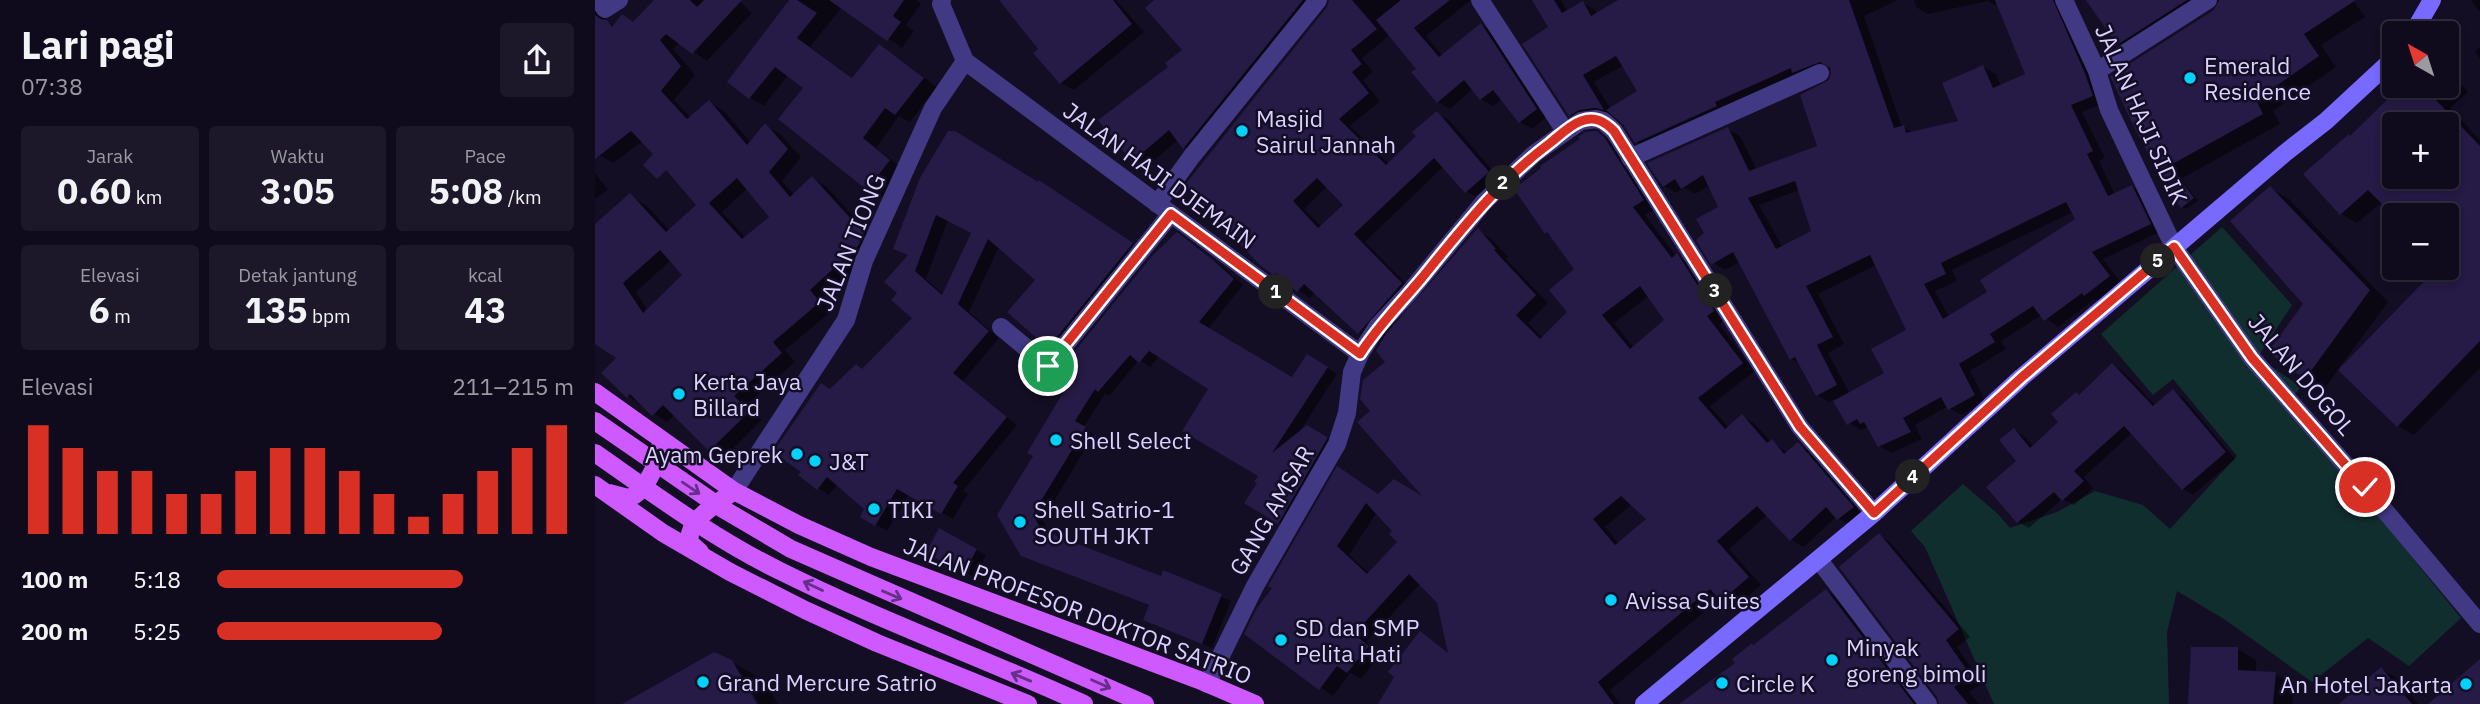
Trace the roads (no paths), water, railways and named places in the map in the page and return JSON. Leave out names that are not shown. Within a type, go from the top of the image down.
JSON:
[{"type":"main road","name":"JALAN PROFESOR DOKTOR SATRIO","points":[[595,392],[734,491],[799,525],[871,558],[1255,704]]},
{"type":"main road","points":[[595,421],[723,509],[791,549],[1145,704]]},
{"type":"main road","points":[[600,489],[628,498],[639,492],[658,458],[660,439]]},
{"type":"main road","points":[[595,453],[707,529],[776,569],[871,614],[1084,704]]},
{"type":"main road","points":[[600,489],[663,533],[805,610],[877,643],[1028,704]]},
{"type":"main road","points":[[705,557],[690,543],[690,531],[701,517],[734,491]]},
{"type":"street","points":[[599,0],[605,9],[619,0]]},
{"type":"street","points":[[942,0],[941,4],[965,61]]},
{"type":"street","points":[[1001,327],[1048,366],[1164,209],[1192,156],[1318,0]]},
{"type":"street","points":[[1480,0],[1565,131]]},
{"type":"street","name":"JALAN HAJI SIDIK","points":[[2064,0],[2097,71],[2109,110],[2174,247]]},
{"type":"street","points":[[2097,71],[2208,0]]},
{"type":"street","points":[[2420,21],[2432,0]]},
{"type":"street","name":"JALAN HAJI DJEMAIN","points":[[965,61],[1360,354]]},
{"type":"street","name":"JALAN TIONG","points":[[734,491],[846,320],[865,261],[933,108],[965,61]]},
{"type":"street","points":[[1644,704],[1874,513],[2022,377],[2326,121],[2382,69]]},
{"type":"street","points":[[1820,73],[1630,158],[1800,427],[1874,513]]},
{"type":"street","name":"GANG AMSAR","points":[[1207,684],[1255,586],[1337,444],[1347,413],[1352,372],[1377,327],[1484,202],[1534,155],[1565,131],[1581,121],[1603,121],[1614,131],[1630,158]]},
{"type":"street","name":"JALAN DOGOL","points":[[2174,247],[2252,358],[2480,624]]},
{"type":"street","points":[[1819,560],[1928,704]]},
{"type":"place","name":"Emerald Residence","points":[[2190,78]]},
{"type":"place","name":"Masjid Sairul Jannah","points":[[1242,131]]},
{"type":"place","name":"Kerta Jaya Billard","points":[[679,394]]},
{"type":"place","name":"Shell Select","points":[[1056,440]]},
{"type":"place","name":"Ayam Geprek","points":[[797,454]]},
{"type":"place","name":"J&T","points":[[815,461]]},
{"type":"place","name":"TIKI","points":[[874,509]]},
{"type":"place","name":"Shell Satrio-1 SOUTH JKT","points":[[1020,522]]},
{"type":"place","name":"Avissa Suites","points":[[1611,600]]},
{"type":"place","name":"SD dan SMP Pelita Hati","points":[[1281,640]]},
{"type":"place","name":"Minyak goreng bimoli","points":[[1832,660]]},
{"type":"place","name":"Grand Mercure Satrio","points":[[703,682]]},
{"type":"place","name":"Circle K","points":[[1722,683]]},
{"type":"place","name":"An Hotel Jakarta","points":[[2466,684]]}]
